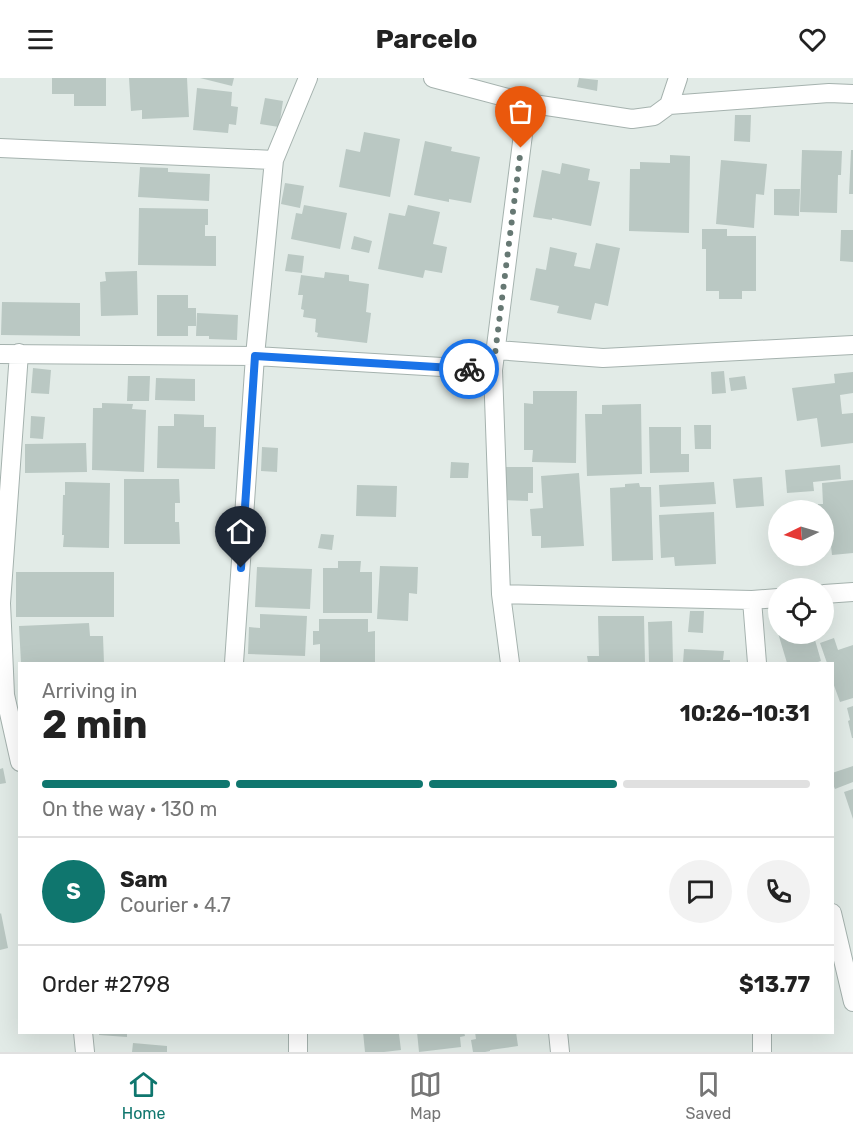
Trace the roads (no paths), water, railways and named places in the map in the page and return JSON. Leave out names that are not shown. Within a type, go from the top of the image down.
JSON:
[{"type":"street","points":[[234,662],[255,356],[274,160],[308,78]]},
{"type":"street","points":[[433,78],[527,103],[632,118],[654,116],[669,105],[829,93],[853,94]]},
{"type":"street","points":[[669,105],[678,78]]},
{"type":"street","points":[[510,662],[501,594],[493,370],[527,103]]},
{"type":"street","points":[[0,148],[274,160]]},
{"type":"street","points":[[496,350],[603,358],[853,345]]},
{"type":"street","points":[[18,753],[5,695],[1,603],[19,353]]},
{"type":"street","points":[[0,354],[255,356],[493,370]]},
{"type":"street","points":[[834,593],[853,592]]},
{"type":"street","points":[[501,594],[768,599]]},
{"type":"street","points":[[752,600],[758,662]]},
{"type":"street","points":[[834,921],[853,1002]]},
{"type":"street","points":[[83,1034],[85,1052]]},
{"type":"street","points":[[298,1034],[298,1052]]},
{"type":"street","points":[[558,1034],[560,1052]]},
{"type":"street","points":[[762,1034],[762,1052]]}]
